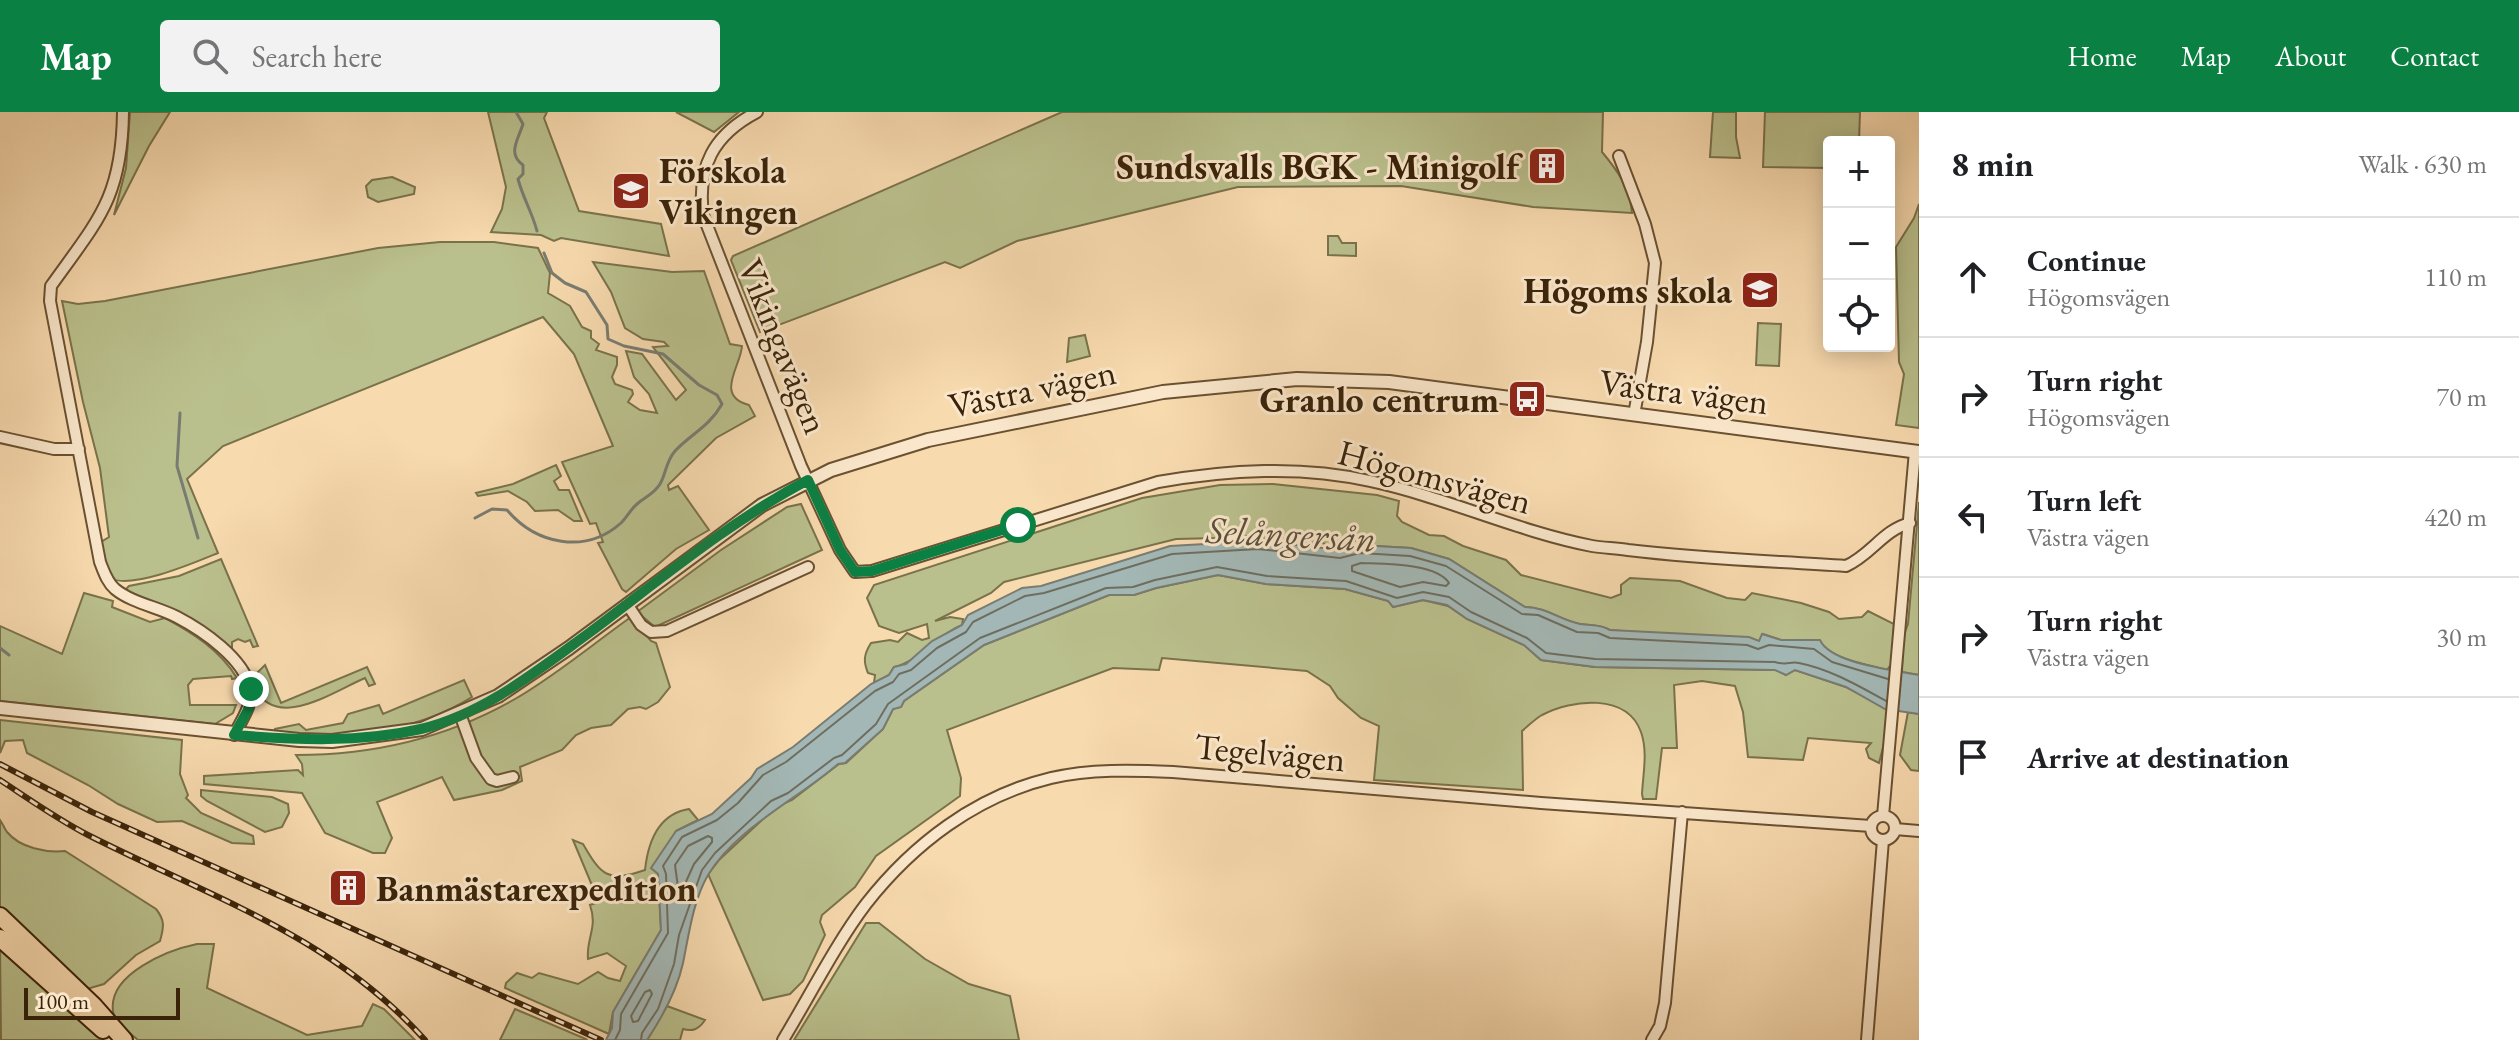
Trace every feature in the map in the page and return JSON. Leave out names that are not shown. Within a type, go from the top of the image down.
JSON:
[{"type":"main road","points":[[0,916],[94,1006],[124,1040]]},
{"type":"main road","points":[[0,938],[115,1040]]},
{"type":"street","points":[[123,112],[119,172],[113,192],[49,293],[100,562],[106,577],[113,588],[124,595],[178,617],[206,634],[238,662],[251,689],[248,710],[234,735]]},
{"type":"street","name":"Vikingavägen","points":[[757,112],[725,134],[711,153],[703,172],[700,192],[703,215],[808,480]]},
{"type":"street","points":[[1619,156],[1645,224],[1655,263],[1634,415]]},
{"type":"street","name":"Västra vägen","points":[[0,708],[234,735],[332,741],[422,729],[460,714],[523,680],[762,505],[808,480],[863,458],[941,437],[1163,392],[1297,379],[1389,382],[1917,451]]},
{"type":"street","points":[[0,437],[54,449],[79,449]]},
{"type":"street","points":[[1883,816],[1917,451]]},
{"type":"street","name":"Högomsvägen","points":[[808,480],[847,563],[855,572],[861,573],[1158,482],[1206,473],[1253,470],[1370,481],[1512,525],[1593,546],[1695,558],[1846,566],[1865,556],[1898,526],[1910,523]]},
{"type":"street","points":[[627,604],[641,625],[651,632],[667,631],[808,567]]},
{"type":"street","points":[[460,714],[476,758],[491,779],[497,781],[513,777]]},
{"type":"street","name":"Tegelvägen","points":[[783,1040],[860,913],[906,860],[953,820],[975,807],[1050,778],[1127,770],[1173,772],[1871,826]]},
{"type":"street","points":[[1652,1040],[1660,1026],[1665,1003],[1682,812]]},
{"type":"street","points":[[1883,816],[1891,819],[1895,829],[1891,838],[1883,840],[1875,838],[1871,826],[1875,819],[1883,816]]},
{"type":"street","points":[[1895,829],[1919,831]]},
{"type":"street","points":[[1867,1040],[1883,840]]},
{"type":"green space","points":[[130,112],[170,112],[114,215],[126,168]]},
{"type":"green space","points":[[488,112],[547,112],[544,118],[579,211],[661,224],[669,256],[561,238],[554,241],[541,235],[491,232],[502,209],[506,187]]},
{"type":"green space","points":[[676,112],[739,112],[714,132]]},
{"type":"green space","points":[[1062,112],[1603,112],[1602,152],[1622,180],[1632,213],[1533,207],[1401,186],[1238,187],[1017,241],[960,268],[945,262],[760,332],[731,260],[733,256]]},
{"type":"green space","points":[[1713,112],[1736,112],[1740,158],[1710,157]]},
{"type":"green space","points":[[1765,112],[1860,112],[1859,136],[1823,136],[1823,168],[1763,167]]},
{"type":"green space","points":[[392,177],[415,187],[414,194],[378,202],[368,197],[366,186],[372,180]]},
{"type":"green space","points":[[1919,204],[1919,428],[1896,425],[1904,374],[1899,362],[1896,247]]},
{"type":"green space","points":[[1328,236],[1338,236],[1342,243],[1356,243],[1356,256],[1328,255]]},
{"type":"green space","points":[[440,242],[494,242],[538,248],[550,273],[548,293],[570,306],[582,327],[591,331],[591,338],[599,344],[596,350],[617,357],[612,377],[615,384],[632,390],[628,402],[640,410],[657,413],[649,394],[634,377],[626,351],[642,354],[676,400],[686,390],[653,347],[668,346],[664,342],[643,339],[625,328],[611,292],[593,262],[672,272],[704,271],[730,344],[742,346],[732,380],[733,395],[749,405],[755,416],[716,438],[668,485],[669,490],[678,486],[709,530],[676,549],[626,592],[622,589],[598,543],[603,542],[596,523],[590,524],[562,462],[613,446],[574,354],[543,317],[223,446],[187,479],[218,553],[148,578],[120,581],[110,578],[101,542],[109,537],[100,468],[62,301],[78,304],[105,301],[378,248]]},
{"type":"green space","points":[[1758,323],[1781,324],[1779,366],[1756,365]]},
{"type":"green space","points":[[1085,335],[1090,356],[1067,362],[1069,338]]},
{"type":"green space","points":[[556,465],[561,476],[554,481],[559,490],[569,490],[582,521],[574,521],[558,510],[535,511],[527,502],[508,491],[478,496],[476,493],[513,484]]},
{"type":"green space","points":[[1273,484],[1377,495],[1399,501],[1397,516],[1402,522],[1429,535],[1444,536],[1463,546],[1506,560],[1521,575],[1611,598],[1621,594],[1621,585],[1630,578],[1680,581],[1727,598],[1745,600],[1752,593],[1801,603],[1829,612],[1839,619],[1862,617],[1868,611],[1894,624],[1892,663],[1887,670],[1850,660],[1831,652],[1819,640],[1781,640],[1763,634],[1760,642],[1610,630],[1525,607],[1449,559],[1411,548],[1358,545],[1358,539],[1341,548],[1322,543],[1285,542],[1232,534],[1219,538],[1176,539],[1004,582],[991,593],[935,621],[950,617],[963,619],[962,625],[912,659],[894,667],[889,675],[874,683],[875,675],[868,673],[865,658],[871,643],[898,642],[907,633],[922,640],[929,638],[927,624],[899,633],[879,626],[867,598],[874,585],[1142,498],[1220,485]]},
{"type":"green space","points":[[1919,502],[1919,675],[1902,672],[1903,637],[1908,624]]},
{"type":"green space","points":[[801,504],[822,550],[655,627],[637,612],[721,550],[787,507]]},
{"type":"green space","points":[[221,559],[258,646],[253,647],[250,640],[245,642],[238,639],[232,642],[232,648],[226,647],[124,591],[129,586],[179,576]]},
{"type":"green space","points":[[1218,575],[1266,584],[1345,589],[1389,601],[1393,607],[1423,600],[1448,606],[1467,619],[1524,645],[1541,660],[1595,667],[1776,670],[1786,675],[1795,670],[1846,687],[1888,709],[1887,732],[1879,763],[1869,758],[1866,749],[1871,743],[1808,738],[1803,760],[1748,757],[1743,712],[1735,686],[1702,681],[1674,685],[1677,748],[1662,748],[1656,799],[1643,799],[1644,747],[1634,719],[1611,705],[1598,703],[1568,705],[1554,710],[1522,731],[1523,790],[1374,780],[1379,726],[1361,718],[1338,698],[1330,686],[1307,671],[1162,658],[1159,670],[1113,668],[947,730],[961,778],[960,796],[876,856],[855,887],[822,915],[820,922],[825,935],[803,981],[790,994],[763,1000],[708,874],[720,859],[776,807],[792,800],[839,764],[846,763],[883,729],[893,709],[901,707],[904,701],[984,645],[1109,595],[1134,595]]},
{"type":"green space","points":[[84,593],[113,601],[112,607],[150,622],[165,618],[205,643],[223,659],[237,678],[193,679],[188,685],[190,705],[236,705],[233,713],[215,724],[0,701],[0,626],[62,654]]},
{"type":"green space","points":[[631,617],[656,643],[670,687],[658,702],[646,709],[628,709],[611,725],[591,728],[576,735],[562,750],[520,767],[522,781],[502,790],[454,800],[442,777],[377,802],[392,838],[385,853],[373,853],[325,833],[302,793],[204,784],[204,776],[298,770],[303,775],[302,764],[296,755],[382,748],[463,724],[530,690]]},
{"type":"green space","points":[[265,665],[281,703],[367,667],[375,684],[369,686],[365,678],[305,705],[289,708],[275,706],[263,699],[253,685],[257,673]]},
{"type":"green space","points":[[464,680],[472,697],[449,710],[400,726],[350,734],[273,733],[275,729],[299,724],[306,730],[343,723],[348,714],[379,705],[383,714]]},
{"type":"green space","points":[[1908,712],[1919,714],[1919,771],[1911,770],[1900,755]]},
{"type":"green space","points":[[0,720],[182,740],[180,774],[188,795],[186,798],[201,813],[253,836],[254,844],[232,843],[182,821],[157,822],[27,753],[23,740],[5,741],[0,753]]},
{"type":"green space","points":[[201,790],[272,797],[288,804],[289,813],[282,827],[265,832],[207,801],[201,796]]},
{"type":"green space","points":[[689,809],[698,820],[676,831],[658,874],[661,930],[613,1012],[609,1034],[505,988],[517,973],[532,978],[539,973],[578,984],[598,972],[620,981],[626,966],[607,953],[588,959],[593,920],[590,905],[599,902],[573,840],[583,844],[606,874],[632,874],[645,870],[652,840],[662,823],[678,812]]},
{"type":"green space","points":[[0,820],[12,837],[26,846],[65,851],[156,909],[163,924],[160,941],[136,955],[104,984],[87,989],[0,908]]},
{"type":"green space","points":[[866,923],[879,923],[925,959],[969,984],[1010,996],[1019,1040],[794,1040]]},
{"type":"green space","points":[[197,944],[214,944],[207,988],[307,1035],[362,1026],[373,1004],[384,1009],[415,1040],[138,1040],[114,1015],[114,998],[120,986],[130,975],[156,958]]},
{"type":"green space","points":[[0,946],[102,1040],[1,1040]]},
{"type":"green space","points":[[667,1006],[705,1020],[696,1029],[683,1029],[680,1040],[647,1040]]},
{"type":"green space","points":[[515,1009],[586,1039],[587,1040],[500,1040]]},
{"type":"water","points":[[1258,541],[1341,550],[1358,545],[1411,548],[1449,559],[1525,607],[1610,630],[1749,637],[1759,641],[1762,634],[1781,640],[1820,640],[1826,648],[1850,660],[1919,675],[1919,714],[1885,709],[1846,687],[1795,670],[1786,675],[1775,670],[1595,667],[1541,660],[1524,645],[1467,619],[1447,605],[1423,600],[1393,607],[1388,601],[1345,589],[1266,584],[1218,575],[1134,595],[1109,595],[984,645],[904,701],[901,707],[893,709],[883,729],[845,763],[838,764],[734,843],[703,885],[677,983],[647,1040],[606,1040],[612,1028],[613,1012],[661,930],[658,874],[651,868],[676,831],[712,814],[757,769],[793,747],[871,684],[889,675],[894,667],[906,664],[932,641],[962,625],[968,615],[1022,588],[1041,586],[1170,546]]},
{"type":"waterway","points":[[516,112],[523,124],[515,151],[523,165],[523,174],[518,179],[537,231]]},
{"type":"waterway","points":[[475,518],[492,509],[507,510],[532,531],[561,541],[577,542],[607,533],[658,487],[675,451],[706,424],[722,404],[717,395],[699,385],[663,354],[624,346],[608,339],[607,325],[586,292],[552,273],[544,253]]},
{"type":"waterway","points":[[180,413],[177,466],[198,538]]},
{"type":"waterway","points":[[0,648],[9,655]]},
{"type":"railway","points":[[0,764],[92,812],[601,1040]]},
{"type":"railway","points":[[0,780],[88,835],[223,899],[309,945],[350,972],[389,1004],[425,1040]]},
{"type":"place","name":"Sundsvalls BGK - Minigolf","points":[[1547,166]]},
{"type":"place","name":"Förskola Vikingen","points":[[631,191]]},
{"type":"place","name":"Högoms skola","points":[[1760,290]]},
{"type":"place","name":"Granlo centrum","points":[[1527,399]]},
{"type":"place","name":"Banmästarexpedition","points":[[348,888]]},
{"type":"route","points":[[251,689],[248,710],[234,735],[332,741],[422,729],[498,696],[523,680],[717,535],[808,480],[840,550],[855,572],[866,573],[1018,525]]},
{"type":"water label","name":"Selångersån","points":[[1291,534]]}]
